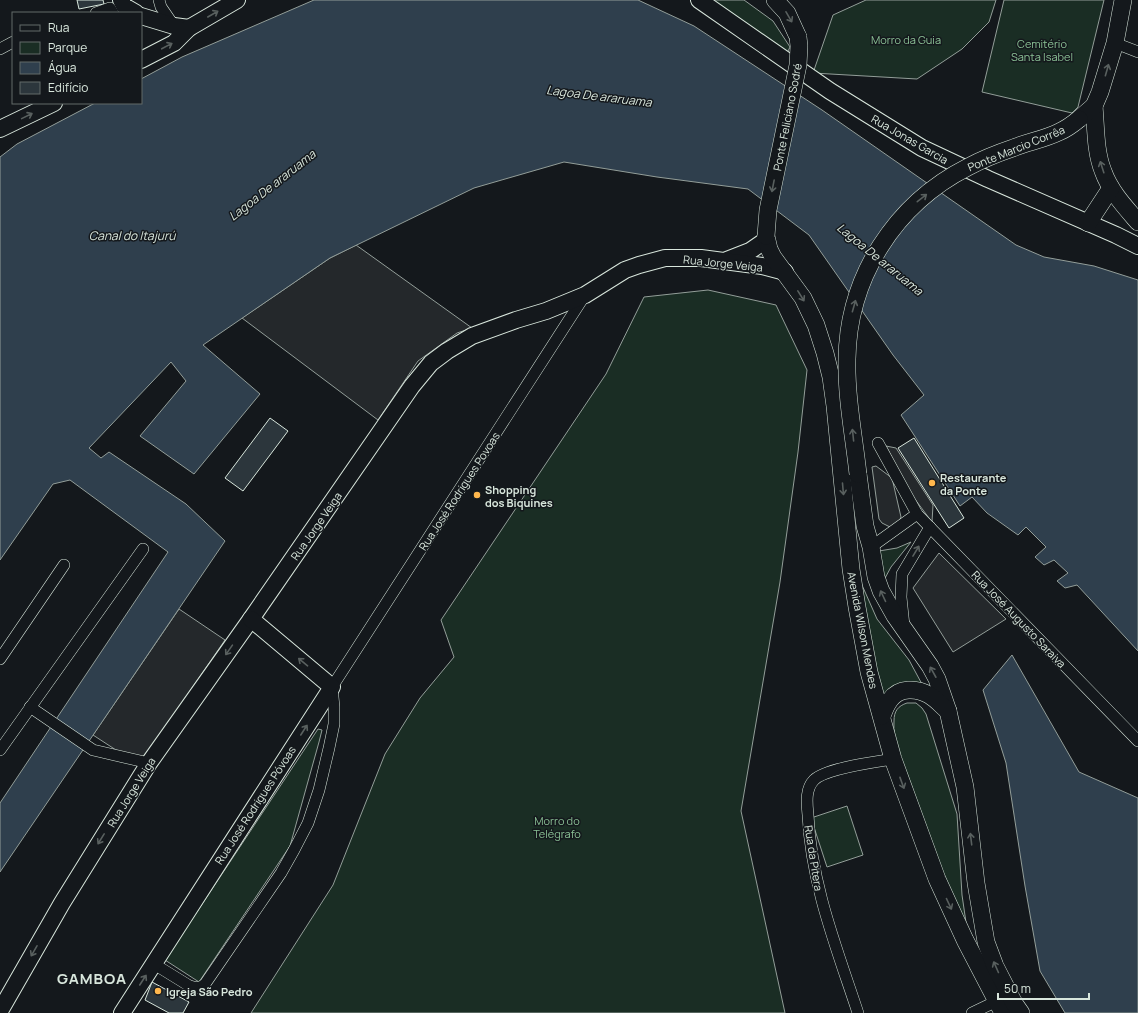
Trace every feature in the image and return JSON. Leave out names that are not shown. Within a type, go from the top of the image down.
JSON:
[{"type":"main road","points":[[142,59],[174,43],[182,27],[237,0]]},
{"type":"main road","name":"Rua Jonas Garcia","points":[[699,0],[830,91],[922,148],[988,180],[1088,222],[1138,246]]},
{"type":"main road","name":"Ponte Feliciano Sodré","points":[[766,238],[768,210],[798,65],[799,46],[798,37],[787,13],[776,0]]},
{"type":"main road","points":[[1123,0],[1115,43],[1104,80],[1094,106],[1099,157],[1103,171],[1111,188],[1138,222]]},
{"type":"main road","points":[[113,5],[124,6],[134,12]]},
{"type":"main road","points":[[142,16],[182,27]]},
{"type":"main road","points":[[0,129],[52,104]]},
{"type":"main road","name":"Ponte Marcio Corrêa","points":[[865,526],[848,382],[847,359],[851,314],[860,286],[877,251],[906,212],[940,184],[988,157],[1059,132],[1080,119],[1094,106]]},
{"type":"main road","points":[[1088,222],[1111,188]]},
{"type":"main road","points":[[726,261],[750,251],[766,238]]},
{"type":"main road","name":"Avenida Wilson Mendes","points":[[766,238],[771,253],[802,298],[816,326],[831,378],[839,439],[851,569],[869,672],[893,759],[937,879],[965,940],[1000,1007]]},
{"type":"main road","name":"Rua Jorge Veiga","points":[[0,1011],[62,903],[149,764],[412,386],[431,363],[447,351],[472,336],[503,324],[546,311],[585,295],[625,270],[652,261],[665,258],[682,258],[726,261],[762,266],[785,272]]},
{"type":"main road","name":"Avenida Wilson Mendes","points":[[865,526],[871,547],[876,577],[881,591],[887,603],[926,660],[937,679],[948,711],[965,787],[978,897],[986,942],[995,966],[1014,1003],[1021,1013]]},
{"type":"main road","points":[[851,569],[871,547]]},
{"type":"main road","points":[[251,619],[332,687]]},
{"type":"main road","name":"Rua José Rodrigues Póvoas","points":[[122,1013],[332,687]]},
{"type":"main road","points":[[882,716],[890,699],[900,691],[907,690],[916,690],[931,696],[948,711]]},
{"type":"street","points":[[159,0],[161,7],[182,27]]},
{"type":"street","points":[[98,12],[113,5]]},
{"type":"street","points":[[0,49],[12,43]]},
{"type":"street","points":[[1115,43],[1138,52]]},
{"type":"street","name":"Rua José Rodrigues Povoas","points":[[332,687],[585,295]]},
{"type":"street","name":"Rua José Augusto Saraiva","points":[[878,443],[917,514],[1138,741]]},
{"type":"street","points":[[871,547],[917,514]]},
{"type":"street","points":[[904,628],[901,597],[902,574],[930,527]]},
{"type":"street","points":[[0,750],[143,549]]},
{"type":"street","points":[[0,659],[64,566]]},
{"type":"street","points":[[154,964],[188,985],[194,988],[200,988],[280,873],[308,823],[319,790],[334,724],[332,687]]},
{"type":"street","points":[[30,707],[94,750],[149,764]]},
{"type":"street","name":"Rua da Pitera","points":[[858,1013],[827,920],[819,890],[812,857],[809,830],[808,795],[809,788],[813,781],[823,774],[893,759]]},
{"type":"street","points":[[972,1013],[1000,1007]]},
{"type":"green space","points":[[709,0],[744,0],[773,21],[790,47],[786,55]]},
{"type":"green space","name":"Morro da Guia","points":[[866,0],[996,0],[989,22],[962,49],[917,79],[813,73],[833,15]]},
{"type":"green space","name":"Cemitério Santa Isabel","points":[[1004,0],[1104,0],[1078,107],[1072,113],[982,92]]},
{"type":"green space","name":"Morro do Telégrafo","points":[[708,290],[776,305],[807,370],[798,452],[780,582],[741,811],[785,1013],[251,1013],[333,885],[385,754],[420,698],[454,657],[441,620],[606,374],[644,297]]},
{"type":"green space","points":[[911,542],[891,567],[884,580],[879,551],[897,548]]},
{"type":"green space","points":[[858,576],[877,619],[909,660],[923,686],[879,698]]},
{"type":"green space","points":[[907,703],[916,703],[926,714],[957,814],[962,895],[969,943],[897,744],[894,728],[894,717],[899,707]]},
{"type":"green space","points":[[318,729],[322,730],[290,846],[199,982],[165,960]]},
{"type":"green space","points":[[847,806],[863,855],[827,867],[811,818]]},
{"type":"shaded area","points":[[356,245],[472,328],[457,333],[418,361],[378,420],[242,318],[330,258]]},
{"type":"shaded area","points":[[886,446],[896,448],[933,505],[932,522],[911,494]]},
{"type":"shaded area","points":[[876,466],[892,478],[901,517],[899,522],[890,527],[882,523],[879,519],[872,467]]},
{"type":"shaded area","points":[[939,553],[1006,619],[953,652],[913,588]]},
{"type":"shaded area","points":[[179,609],[225,640],[139,765],[93,735]]},
{"type":"water","name":"Canal do Itajurú","points":[[314,0],[638,0],[694,26],[822,110],[1016,245],[1044,257],[1094,266],[1138,280],[1138,651],[1077,585],[1065,588],[1057,581],[1068,573],[1054,560],[1044,565],[1035,557],[1046,547],[1026,527],[1018,535],[987,513],[972,497],[960,506],[901,415],[924,395],[893,355],[809,235],[748,189],[657,177],[564,162],[474,188],[330,258],[203,345],[260,394],[194,474],[140,436],[186,381],[171,362],[89,448],[101,458],[109,452],[186,504],[225,541],[0,872],[0,803],[168,552],[70,480],[53,484],[0,560],[0,157],[17,144],[93,104],[142,104],[142,78],[182,57]]},
{"type":"water","points":[[1012,655],[1079,772],[1138,798],[1138,1013],[1065,1013],[1040,971],[1006,763],[983,690]]},
{"type":"building","points":[[77,0],[103,0],[104,4],[79,9]]},
{"type":"building","points":[[270,418],[288,431],[243,491],[225,478]]},
{"type":"building","points":[[914,438],[964,518],[949,528],[898,448]]},
{"type":"building","name":"Igreja São Pedro","points":[[152,982],[189,1002],[183,1013],[169,1013],[145,1000]]},
{"type":"place","name":"Restaurante da Ponte","points":[[932,483]]},
{"type":"place","name":"Shopping dos Biquines","points":[[477,495]]},
{"type":"place","name":"Igreja São Pedro","points":[[158,991]]},
{"type":"district","name":"GAMBOA","points":[[92,978]]},
{"type":"water label","name":"Lagoa De araruama","points":[[599,96]]},
{"type":"water label","name":"Lagoa De araruama","points":[[272,185]]},
{"type":"water label","name":"Lagoa De araruama","points":[[880,259]]}]
